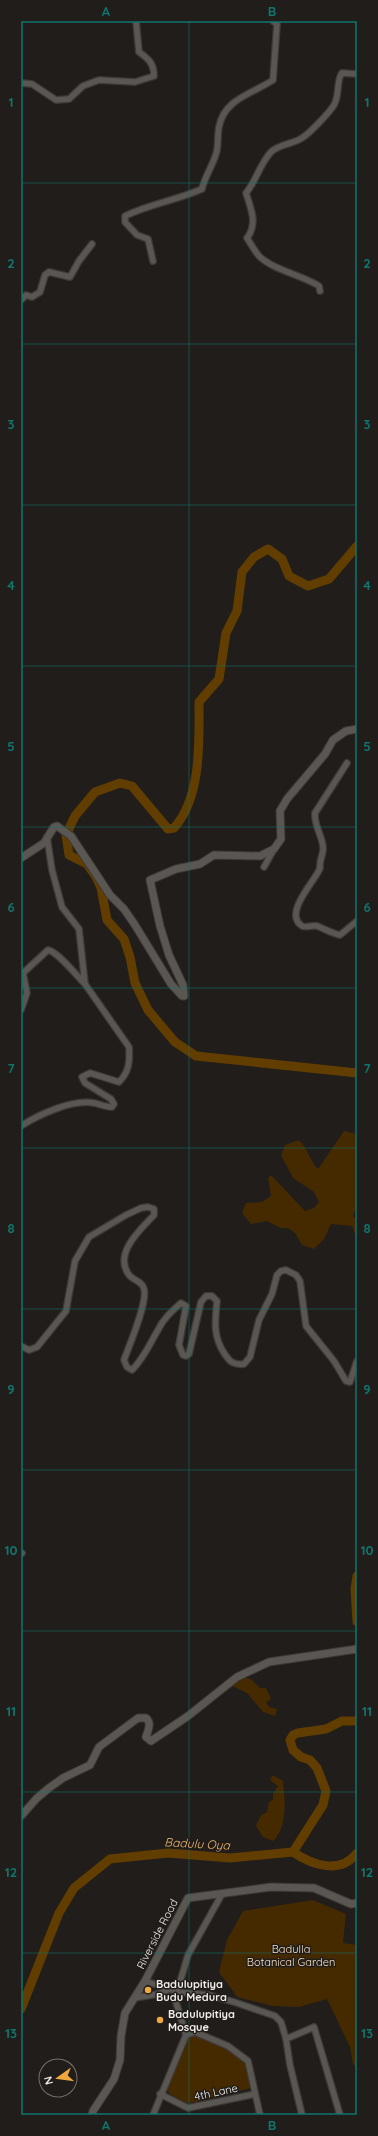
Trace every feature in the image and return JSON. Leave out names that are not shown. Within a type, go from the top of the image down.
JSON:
[{"type":"street","points":[[21,83],[32,84],[56,100],[69,99],[83,86],[98,80],[135,82],[154,76],[154,68],[150,60],[140,52],[136,21]]},
{"type":"street","points":[[153,261],[148,239],[138,235],[125,222],[125,216],[146,206],[184,197],[202,189],[204,180],[217,154],[219,127],[223,113],[235,101],[273,80],[277,24],[273,21]]},
{"type":"street","points":[[320,291],[319,286],[308,279],[260,257],[252,247],[247,238],[253,230],[254,220],[246,193],[254,183],[256,173],[272,150],[302,138],[334,105],[339,93],[340,76],[342,73],[357,74]]},
{"type":"street","points":[[21,300],[26,296],[32,297],[40,292],[45,275],[48,272],[70,277],[79,261],[92,244]]},
{"type":"street","points":[[264,867],[281,839],[280,811],[287,799],[325,754],[333,740],[346,731],[357,729]]},
{"type":"street","points":[[347,763],[320,802],[315,813],[315,822],[323,848],[319,860],[320,868],[298,903],[296,915],[300,925],[304,927],[319,927],[331,933],[340,935],[357,921]]},
{"type":"street","points":[[21,858],[36,849],[52,829],[57,826],[68,833],[110,896],[124,909],[135,925],[171,984],[182,996],[184,996],[185,993],[160,926],[150,880],[176,869],[200,864],[214,855],[260,856],[274,849]]},
{"type":"street","points":[[47,837],[52,870],[62,907],[79,929],[85,984]]},
{"type":"street","points":[[21,1010],[27,993],[23,973],[48,950],[58,953],[67,966],[85,984],[129,1047],[130,1059],[127,1074],[118,1082],[90,1073],[82,1077],[85,1083],[111,1099],[114,1106],[109,1107],[94,1103],[84,1103],[48,1110],[21,1126]]},
{"type":"street","points":[[21,1346],[29,1350],[37,1347],[66,1312],[75,1261],[89,1238],[100,1229],[126,1215],[148,1207],[154,1209],[154,1215],[129,1243],[125,1257],[125,1268],[128,1273],[142,1285],[145,1290],[142,1307],[124,1360],[127,1367],[132,1370],[142,1360],[158,1328],[170,1312],[181,1303],[186,1306],[179,1345],[183,1355],[186,1356],[189,1354],[201,1302],[206,1296],[212,1296],[217,1301],[215,1331],[218,1343],[230,1361],[235,1365],[244,1364],[250,1357],[259,1320],[272,1294],[277,1275],[281,1271],[286,1270],[296,1275],[300,1281],[306,1326],[334,1361],[346,1381],[350,1382],[353,1378],[357,1361]]},
{"type":"street","points":[[21,1816],[37,1798],[49,1788],[63,1778],[90,1765],[99,1747],[138,1718],[146,1718],[149,1721],[150,1724],[146,1737],[151,1741],[188,1716],[237,1677],[269,1662],[353,1650]]},
{"type":"street","name":"Riverside Road","points":[[92,2115],[93,2111],[114,2079],[120,2060],[121,2036],[125,2013],[145,1981],[188,1898],[271,1887],[314,1888],[351,1904],[357,1903]]},
{"type":"street","points":[[153,2115],[160,2094],[186,2034],[175,1999],[188,1955],[222,1894]]},
{"type":"street","points":[[145,1981],[178,1992],[209,1995],[275,2016],[281,2022],[286,2039],[290,2065],[302,2115]]},
{"type":"street","points":[[134,1998],[158,1994],[171,1989]]},
{"type":"street","points":[[286,2039],[314,2027],[340,2115]]},
{"type":"street","points":[[186,2034],[195,2032],[228,2046],[248,2060],[254,2094],[260,2115]]},
{"type":"street","name":"4th Lane","points":[[160,2094],[188,2108],[254,2094]]},
{"type":"green space","points":[[344,1131],[356,1134],[357,1139],[357,1205],[353,1216],[357,1219],[357,1239],[352,1226],[331,1224],[324,1239],[314,1249],[302,1245],[295,1233],[288,1228],[281,1228],[267,1221],[251,1224],[242,1213],[246,1203],[262,1202],[271,1196],[268,1178],[271,1175],[305,1211],[314,1208],[319,1202],[314,1192],[293,1178],[281,1155],[285,1145],[299,1140],[318,1169]]},
{"type":"green space","points":[[241,1677],[251,1679],[260,1688],[266,1688],[271,1699],[266,1702],[269,1707],[277,1709],[275,1716],[263,1712],[247,1693],[232,1686]]},
{"type":"green space","points":[[273,1775],[283,1781],[285,1804],[281,1828],[273,1841],[263,1837],[256,1826],[261,1815],[267,1812],[269,1802],[273,1800],[273,1794],[278,1786],[270,1780]]},
{"type":"green space","name":"Badulla Botanical Garden","points":[[313,1900],[346,1914],[343,1943],[357,1945],[357,2068],[353,2064],[350,2047],[327,1999],[299,2007],[273,2006],[237,1997],[219,1972],[227,1940],[243,1911]]},
{"type":"green space","points":[[195,2035],[231,2051],[246,2063],[251,2088],[187,2103],[169,2094],[167,2083],[188,2036]]},
{"type":"waterway","points":[[357,546],[329,579],[308,586],[289,576],[282,559],[268,549],[254,557],[242,572],[237,611],[226,633],[219,679],[199,702],[197,768],[190,801],[174,828],[168,829],[132,786],[120,783],[95,792],[75,816],[66,835],[69,855],[87,864],[96,877],[101,888],[107,920],[124,939],[130,957],[135,983],[148,1010],[175,1042],[196,1056],[357,1073]]},
{"type":"waterway","points":[[357,1576],[355,1589],[357,1622]]},
{"type":"waterway","points":[[293,1852],[323,1805],[326,1791],[317,1768],[310,1760],[301,1757],[293,1750],[290,1740],[293,1735],[298,1733],[326,1729],[342,1721],[357,1721]]},
{"type":"waterway","name":"Badulu Oya","points":[[21,2009],[59,1913],[74,1888],[110,1859],[168,1853],[230,1858],[293,1852],[317,1864],[334,1866],[350,1860],[357,1853]]},
{"type":"place","name":"Badulupitiya Budu Medura","points":[[148,1990]]},
{"type":"place","name":"Badulupitiya Mosque","points":[[160,2020]]}]
